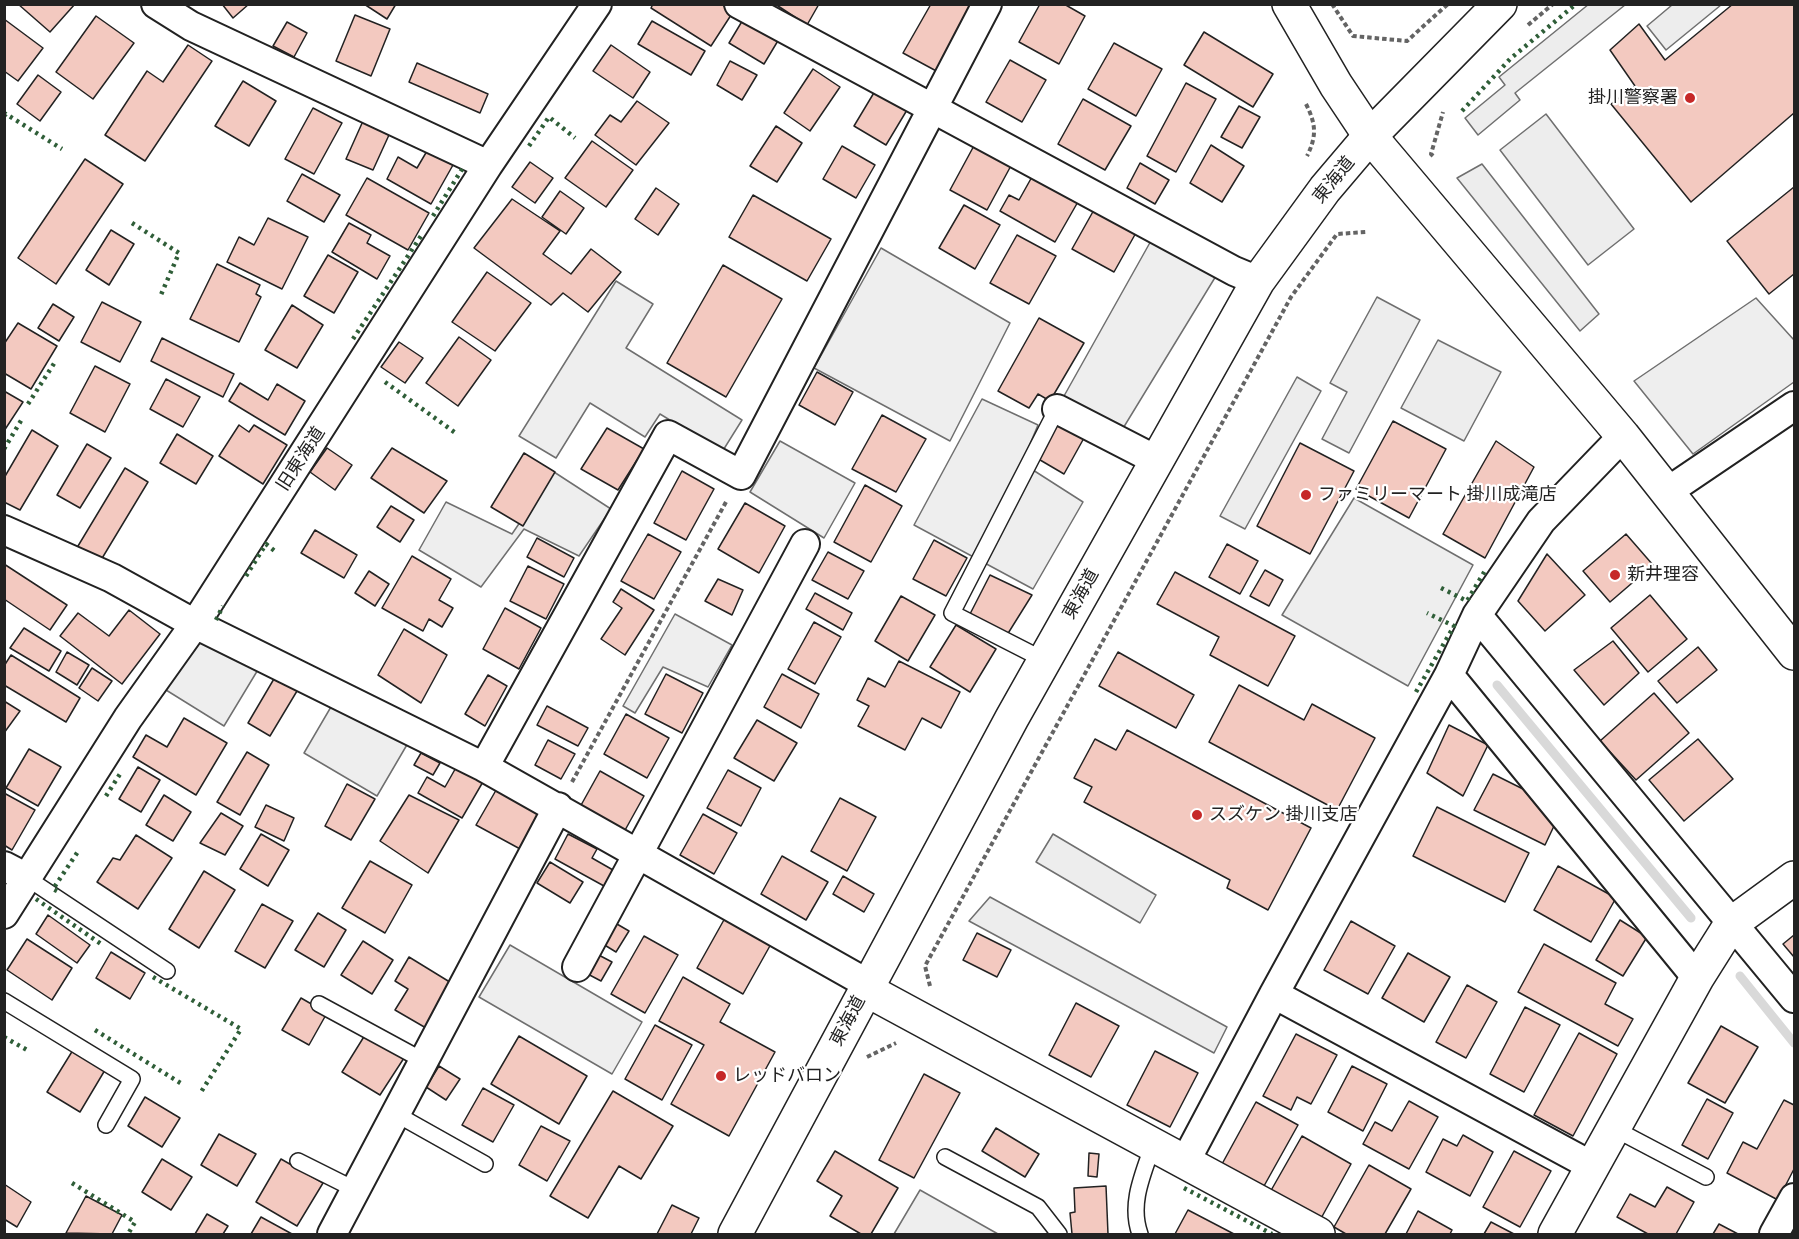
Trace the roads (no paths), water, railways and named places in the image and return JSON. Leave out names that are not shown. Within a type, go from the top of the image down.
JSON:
[{"type":"street","points":[[156,4],[191,26],[488,165]]},
{"type":"street","name":"旧東海道","points":[[4,914],[16,872],[195,624],[488,165],[597,4]]},
{"type":"street","points":[[739,4],[1234,271],[1258,281]]},
{"type":"street","points":[[484,767],[668,435],[741,475],[987,4]]},
{"type":"street","points":[[1289,4],[1336,85],[1370,136],[1623,436],[1794,653]]},
{"type":"street","name":"東海道","points":[[735,1234],[866,986],[1044,660],[1258,281],[1326,189],[1370,136],[1500,4]]},
{"type":"street","points":[[1666,492],[1794,406]]},
{"type":"street","points":[[1057,409],[1156,460]]},
{"type":"street","points":[[1185,1162],[1274,994],[1449,675],[1477,615],[1541,521],[1623,436]]},
{"type":"street","points":[[4,530],[112,578],[195,624],[484,767],[639,853],[915,1016],[1318,1234]]},
{"type":"street","points":[[577,968],[805,544]]},
{"type":"street","points":[[1477,615],[1794,998]]},
{"type":"street","points":[[1449,675],[1697,978]]},
{"type":"street","points":[[332,1234],[558,807]]},
{"type":"street","points":[[1555,1234],[1697,978],[1731,924],[1794,878]]},
{"type":"street","points":[[1274,994],[1592,1166]]},
{"type":"street","points":[[1774,1234],[1794,1198]]},
{"type":"lane","points":[[1044,660],[952,613],[1057,409]]},
{"type":"lane","points":[[16,872],[167,971]]},
{"type":"lane","points":[[4,1001],[132,1079],[106,1125]]},
{"type":"lane","points":[[319,1004],[424,1061]]},
{"type":"lane","points":[[396,1114],[485,1164]]},
{"type":"lane","points":[[1613,1128],[1706,1178]]},
{"type":"lane","points":[[1140,1234],[1135,1219],[1138,1185],[1153,1145]]},
{"type":"lane","points":[[945,1157],[1038,1207],[1059,1234]]},
{"type":"lane","points":[[298,1161],[356,1190]]},
{"type":"waterway","points":[[1497,685],[1691,918]]},
{"type":"waterway","points":[[1740,976],[1794,1043]]},
{"type":"place","name":"掛川警察署","points":[[1690,98]]},
{"type":"place","name":"ファミリーマート 掛川成滝店","points":[[1306,495]]},
{"type":"place","name":"新井理容","points":[[1615,575]]},
{"type":"place","name":"スズケン 掛川支店","points":[[1197,815]]},
{"type":"place","name":"レッドバロン","points":[[721,1076]]}]
